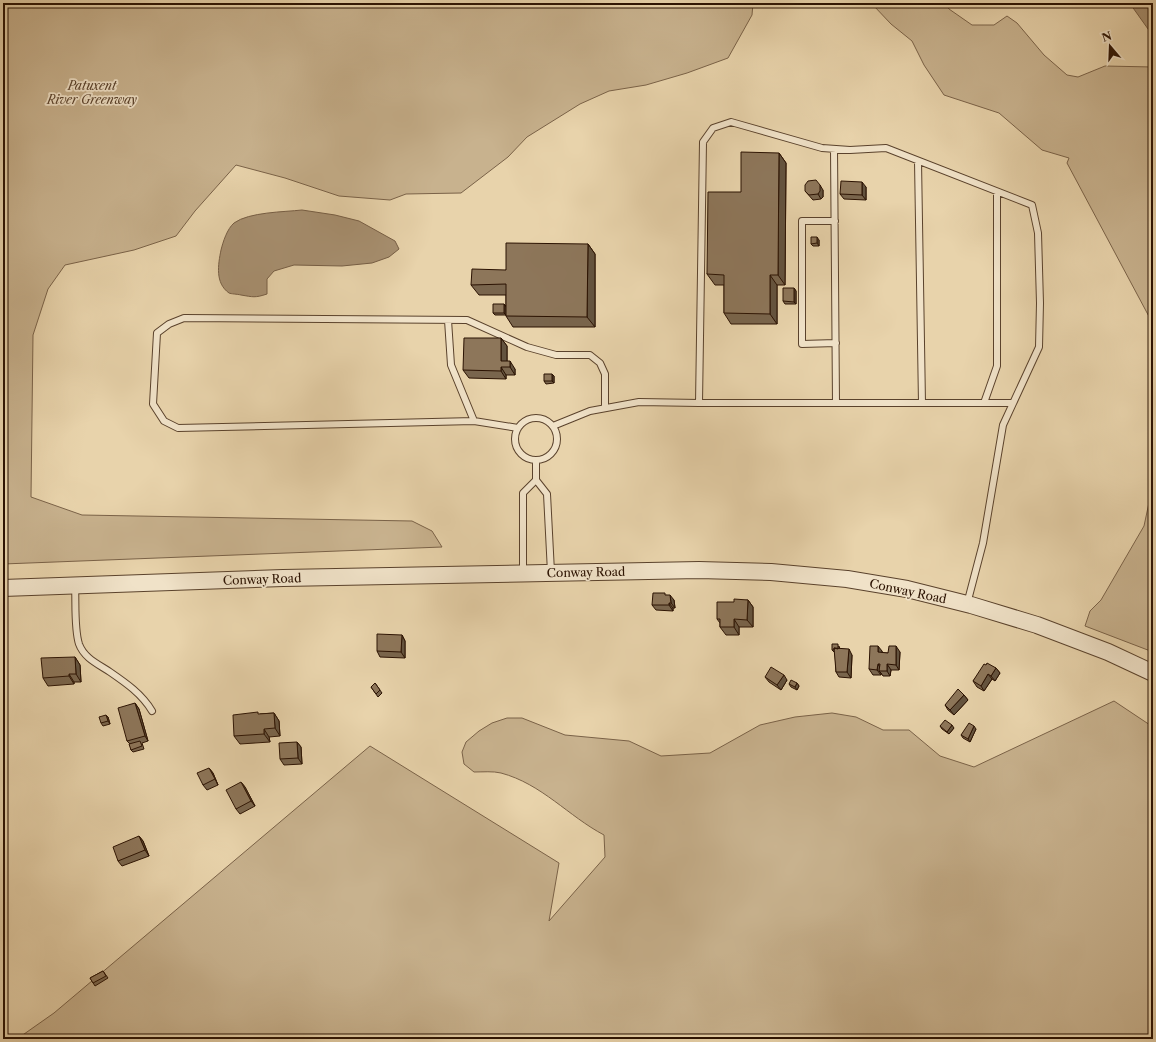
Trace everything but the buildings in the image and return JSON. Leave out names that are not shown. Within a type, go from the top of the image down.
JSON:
[{"type":"street","name":"Conway Road","points":[[3,588],[282,578],[551,572],[699,570],[771,572],[847,579],[907,589],[967,604],[1038,625],[1108,652],[1153,673]]},
{"type":"lane","points":[[699,403],[704,142],[713,128],[731,122],[822,148],[850,150],[886,148],[1032,205],[1038,233],[1040,303],[1038,347],[1003,425],[983,543],[967,604]]},
{"type":"lane","points":[[834,149],[836,403]]},
{"type":"lane","points":[[918,161],[922,403]]},
{"type":"lane","points":[[984,403],[997,366],[997,192]]},
{"type":"lane","points":[[835,221],[802,221],[802,344],[836,343]]},
{"type":"lane","points":[[518,428],[474,421],[178,428],[164,421],[153,404],[157,333],[169,324],[184,318],[468,320],[527,347],[556,355],[590,355],[600,363],[605,374],[605,408]]},
{"type":"lane","points":[[448,320],[451,365],[474,421]]},
{"type":"lane","points":[[553,426],[590,411],[639,402],[1013,403]]},
{"type":"lane","points":[[536,418],[548,422],[553,426],[557,438],[553,451],[536,460],[522,455],[515,442],[515,435],[522,423],[529,419],[536,418]]},
{"type":"lane","points":[[536,460],[536,480],[547,494],[551,572]]},
{"type":"lane","points":[[523,573],[523,493],[536,480]]},
{"type":"lane","points":[[75,586],[79,644],[84,653],[91,660],[136,691],[152,711]]},
{"type":"green space","name":"Patuxent River Greenway","points":[[3,3],[507,3],[535,6],[539,3],[753,3],[752,15],[728,58],[687,73],[646,85],[609,91],[580,104],[527,137],[508,157],[461,193],[406,194],[390,200],[339,196],[285,178],[236,165],[195,211],[176,236],[134,250],[65,265],[48,289],[33,335],[31,497],[82,515],[412,521],[432,531],[442,547],[3,564]]},
{"type":"green space","points":[[868,3],[945,3],[949,9],[972,25],[994,25],[1007,16],[1017,23],[1044,55],[1067,75],[1078,77],[1105,66],[1153,67],[1153,324],[1067,163],[1069,158],[1042,150],[999,113],[944,95],[924,65],[912,41],[891,24],[873,5]]},
{"type":"green space","points":[[1153,484],[1153,652],[1085,626],[1090,611],[1101,600],[1144,526]]},
{"type":"green space","points":[[1114,701],[1153,727],[1153,1039],[17,1039],[54,1013],[370,746],[559,863],[549,921],[605,857],[604,835],[578,819],[542,792],[516,778],[501,773],[474,772],[464,764],[462,752],[466,742],[479,731],[492,723],[507,718],[522,718],[565,735],[629,741],[661,756],[710,753],[760,725],[795,717],[832,713],[856,717],[883,730],[909,730],[940,756],[974,767]]},
{"type":"shaded area","points":[[1127,3],[1153,3],[1153,36],[1131,5]]},
{"type":"shaded area","points":[[302,210],[335,215],[359,221],[395,241],[399,249],[389,257],[372,263],[342,266],[294,265],[274,271],[267,279],[267,294],[257,297],[229,293],[221,284],[219,262],[224,240],[229,229],[234,223],[240,219],[257,215]]}]
